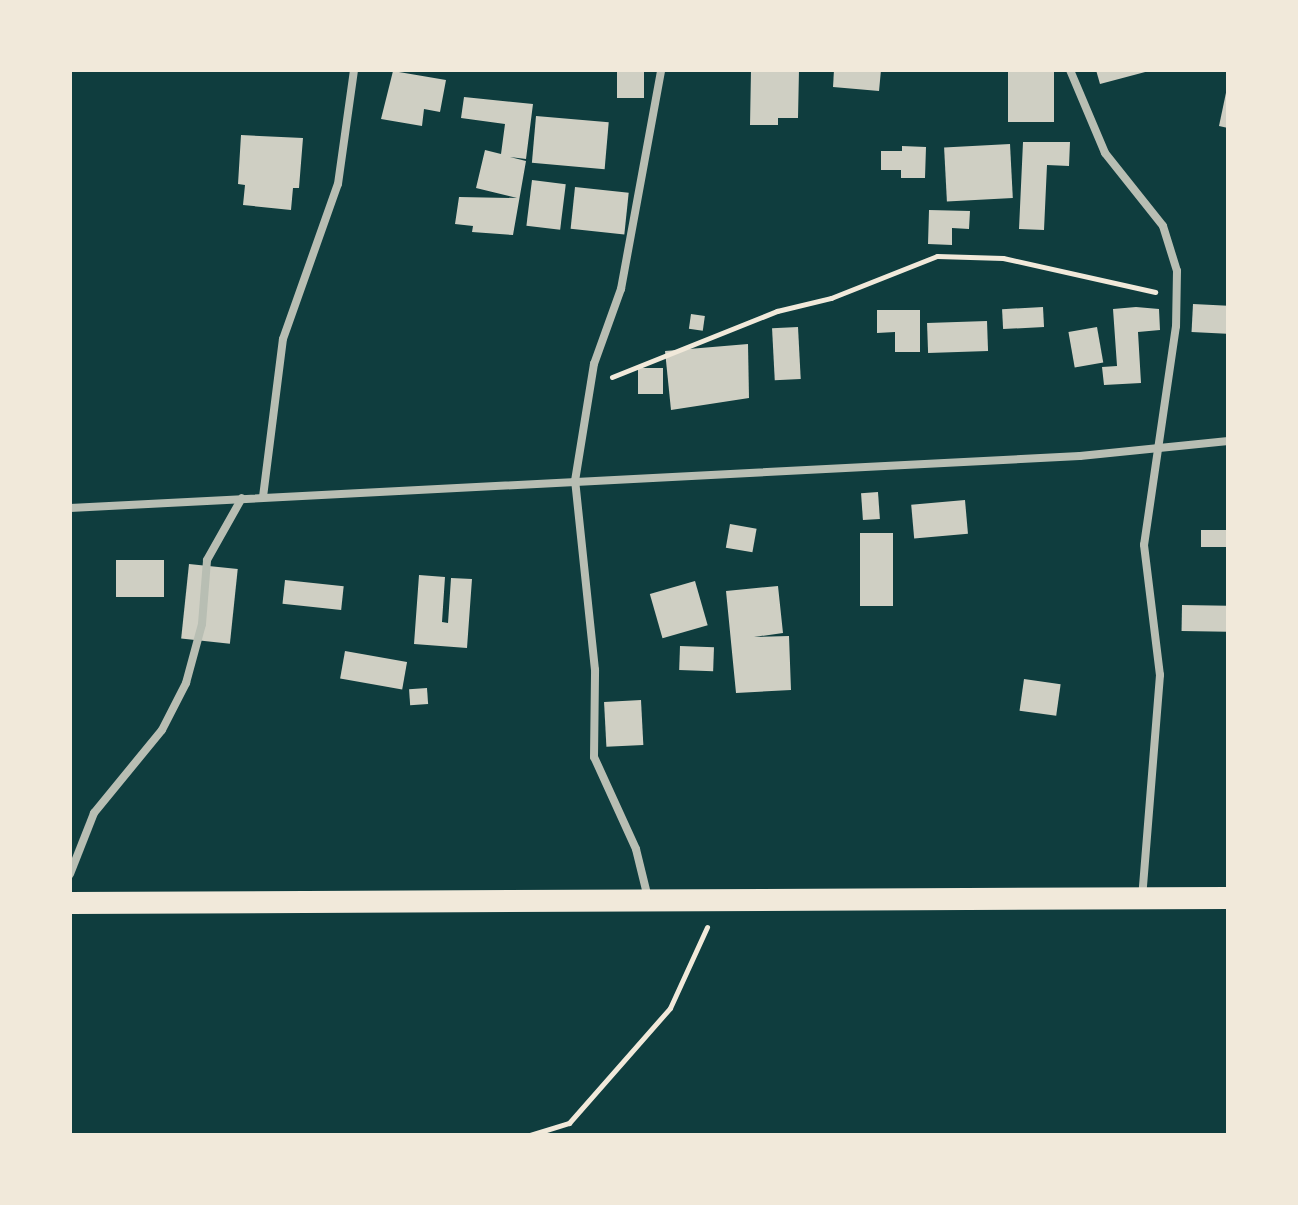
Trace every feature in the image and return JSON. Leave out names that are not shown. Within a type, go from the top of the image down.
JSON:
[{"type":"highway","points":[[70,903],[717,897],[1228,898]]},
{"type":"street","points":[[263,497],[283,339],[338,184],[354,70]]},
{"type":"street","points":[[648,898],[636,849],[594,757],[595,670],[575,481],[590,389],[621,289],[661,70]]},
{"type":"street","points":[[1070,70],[1105,153],[1163,226],[1177,271],[1144,545],[1160,675],[1142,898]]},
{"type":"street","points":[[70,508],[1080,456],[1158,445],[1228,441]]},
{"type":"street","points":[[70,874],[94,813],[162,730],[186,683],[202,624],[207,560],[242,498]]},
{"type":"path","points":[[590,389],[629,368],[777,311],[831,298],[937,256],[1003,258],[1033,269],[1176,296]]},
{"type":"path","points":[[530,1135],[569,1123],[670,1008],[717,897]]},
{"type":"building","points":[[617,70],[644,70],[644,98],[617,98]]},
{"type":"building","points":[[751,70],[799,70],[798,118],[778,118],[778,125],[750,125]]},
{"type":"building","points":[[834,70],[881,70],[879,91],[833,87]]},
{"type":"building","points":[[1008,70],[1054,70],[1054,122],[1008,122]]},
{"type":"building","points":[[1096,70],[1149,70],[1149,71],[1100,84]]},
{"type":"building","points":[[393,71],[446,80],[440,112],[424,109],[422,126],[381,119]]},
{"type":"building","points":[[1228,88],[1228,128],[1219,126]]},
{"type":"building","points":[[464,97],[533,104],[526,159],[510,157],[526,161],[513,235],[472,232],[473,226],[455,224],[459,197],[517,198],[476,188],[485,150],[501,154],[505,124],[461,118]]},
{"type":"building","points":[[536,116],[609,122],[605,169],[532,163]]},
{"type":"building","points":[[241,135],[303,138],[299,188],[293,188],[291,210],[243,205],[245,185],[238,184]]},
{"type":"building","points":[[1023,142],[1070,142],[1069,166],[1047,165],[1044,230],[1019,229]]},
{"type":"building","points":[[1010,144],[1013,198],[947,201],[944,147]]},
{"type":"building","points":[[902,146],[926,147],[925,178],[901,178],[901,170],[881,170],[881,151],[902,151]]},
{"type":"building","points":[[532,180],[566,184],[560,230],[526,226]]},
{"type":"building","points":[[575,187],[629,193],[624,234],[571,229]]},
{"type":"building","points":[[929,210],[970,211],[969,229],[952,228],[952,245],[928,244]]},
{"type":"building","points":[[1193,304],[1228,306],[1226,334],[1192,332]]},
{"type":"building","points":[[1043,307],[1044,327],[1003,329],[1002,309]]},
{"type":"building","points":[[1113,309],[1159,309],[1160,330],[1138,332],[1141,383],[1104,385],[1102,367],[1117,366]]},
{"type":"building","points":[[877,310],[920,310],[920,352],[895,352],[895,332],[877,333]]},
{"type":"building","points":[[691,314],[705,316],[703,331],[689,329]]},
{"type":"building","points":[[987,321],[988,351],[928,353],[927,323]]},
{"type":"building","points":[[798,327],[801,379],[775,380],[772,328]]},
{"type":"building","points":[[1097,327],[1103,362],[1075,367],[1068,332]]},
{"type":"building","points":[[748,344],[749,398],[671,410],[665,351]]},
{"type":"building","points":[[638,368],[663,368],[663,394],[638,394]]},
{"type":"building","points":[[878,492],[880,519],[863,520],[861,493]]},
{"type":"building","points":[[965,500],[968,534],[914,539],[911,505]]},
{"type":"building","points":[[730,524],[757,529],[752,552],[726,548]]},
{"type":"building","points":[[1201,530],[1228,530],[1228,547],[1201,547]]},
{"type":"building","points":[[860,533],[893,533],[893,606],[860,606]]},
{"type":"building","points":[[116,560],[164,560],[164,597],[116,597]]},
{"type":"building","points":[[189,564],[238,569],[230,644],[181,639]]},
{"type":"building","points":[[419,575],[445,577],[442,622],[448,623],[451,578],[472,579],[467,648],[414,644]]},
{"type":"building","points":[[285,580],[344,586],[341,610],[282,604]]},
{"type":"building","points":[[695,581],[708,625],[663,638],[650,594]]},
{"type":"building","points":[[778,586],[783,633],[754,637],[789,636],[791,690],[736,693],[726,591]]},
{"type":"building","points":[[1182,605],[1228,606],[1228,632],[1182,631]]},
{"type":"building","points":[[680,646],[714,647],[713,671],[679,670]]},
{"type":"building","points":[[345,651],[407,662],[402,690],[340,679]]},
{"type":"building","points":[[1024,679],[1061,684],[1056,716],[1020,711]]},
{"type":"building","points":[[427,688],[428,704],[410,705],[409,689]]},
{"type":"building","points":[[641,700],[643,745],[606,747],[604,702]]}]
